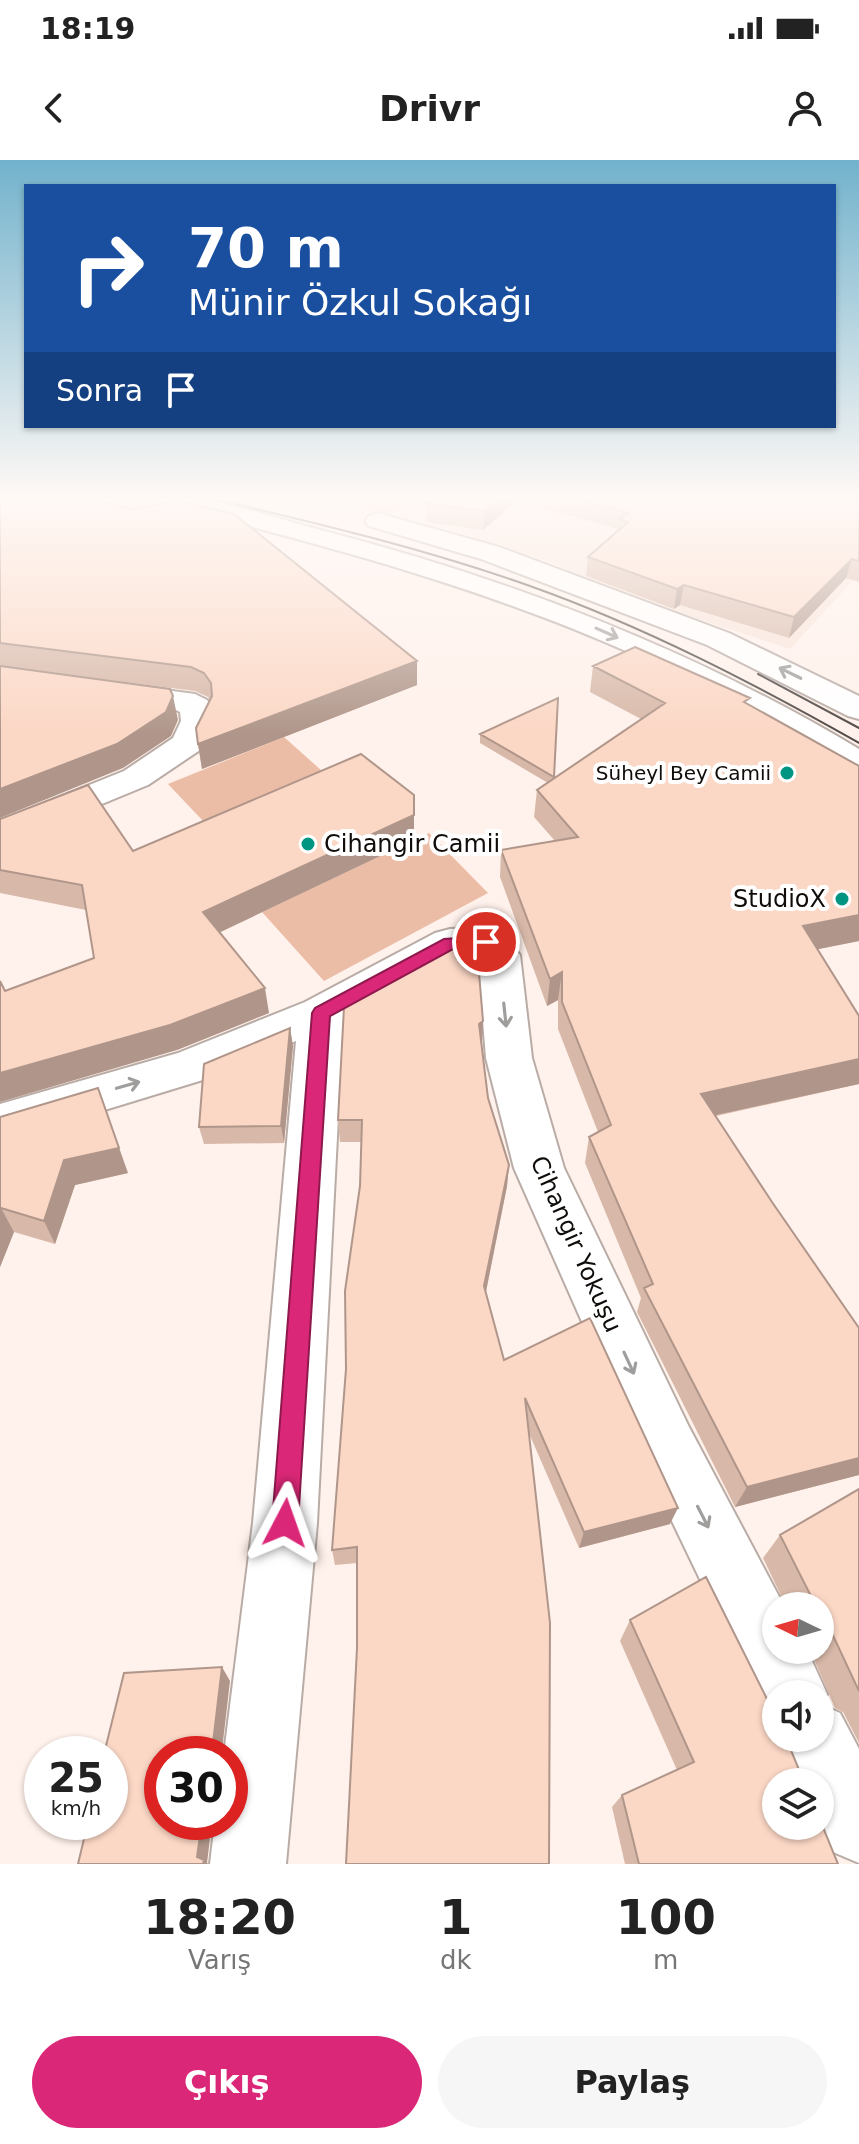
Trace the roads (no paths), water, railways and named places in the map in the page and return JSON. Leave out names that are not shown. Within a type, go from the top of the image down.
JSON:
[{"type":"street","points":[[454,576],[550,608],[713,681],[801,727],[859,764]]},
{"type":"street","points":[[553,576],[718,639],[859,709]]},
{"type":"street","points":[[0,677],[184,701],[196,707],[197,721],[188,743],[136,778],[0,834]]},
{"type":"street","name":"Cihangir Yokuşu","points":[[321,1013],[450,943],[486,942],[499,955],[509,1058],[539,1168],[668,1448],[785,1680]]},
{"type":"street","points":[[0,1123],[190,1067],[321,1013],[285,1523],[248,1864]]},
{"type":"street","points":[[822,1752],[859,1826]]},
{"type":"tram line","points":[[500,576],[615,619],[698,657],[859,743]]},
{"type":"tram line","points":[[758,674],[859,728]]},
{"type":"place","name":"Süheyl Bey Camii","points":[[787,773]]},
{"type":"place","name":"Cihangir Camii","points":[[308,844]]},
{"type":"place","name":"StudioX","points":[[842,899]]}]
